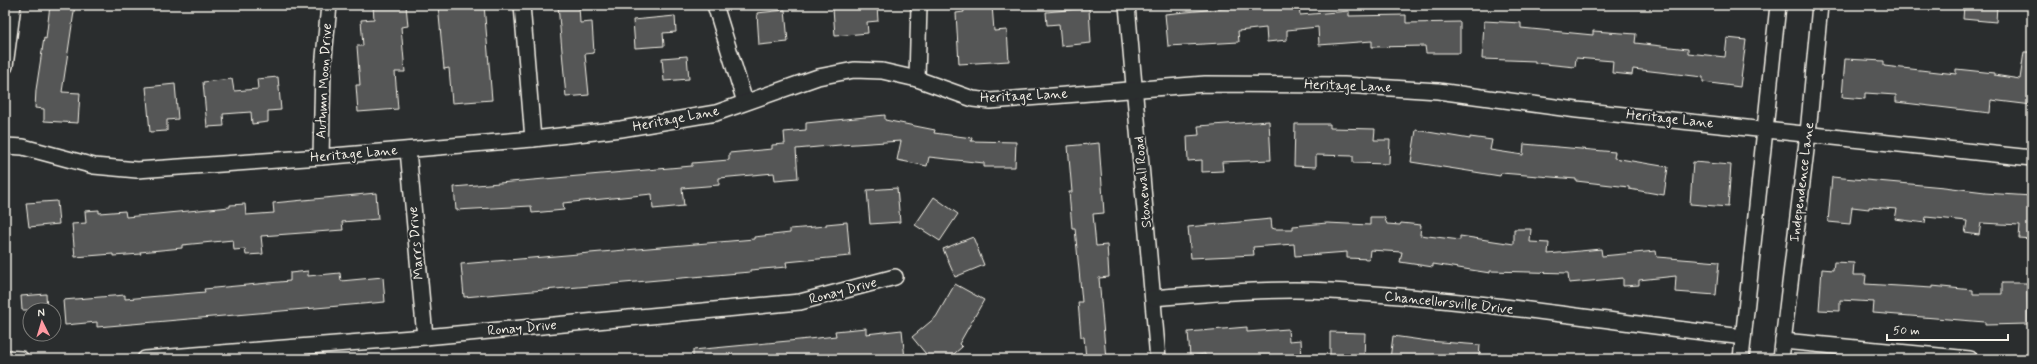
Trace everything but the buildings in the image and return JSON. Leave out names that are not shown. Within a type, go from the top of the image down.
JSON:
[{"type":"street","points":[[5,66],[13,5]]},
{"type":"street","name":"Autumn Moon Drive","points":[[320,157],[322,68],[329,5]]},
{"type":"street","points":[[522,5],[533,139]]},
{"type":"street","points":[[715,5],[745,102]]},
{"type":"street","points":[[917,79],[919,5]]},
{"type":"street","name":"Stonewall Road","points":[[1127,5],[1158,359]]},
{"type":"street","points":[[1741,359],[1778,5]]},
{"type":"street","name":"Independence Lane","points":[[1781,359],[1808,133],[1820,5]]},
{"type":"street","name":"Heritage Lane","points":[[5,146],[23,146],[94,166],[137,170],[320,157],[533,139],[628,128],[716,113],[818,77],[854,70],[882,71],[917,79],[973,99],[990,101],[1135,88],[1204,84],[1344,85],[1438,91],[1577,110],[1808,133],[2032,158]]},
{"type":"street","name":"Marrs Drive","points":[[408,150],[425,336]]},
{"type":"street","name":"Ronay Drive","points":[[145,359],[425,336],[800,302],[895,277]]},
{"type":"street","name":"Chancellorsville Drive","points":[[1153,298],[1236,292],[1330,291],[1460,303],[1743,337]]},
{"type":"street","points":[[1783,341],[1970,359]]},
{"type":"street","points":[[5,358],[21,359]]}]
